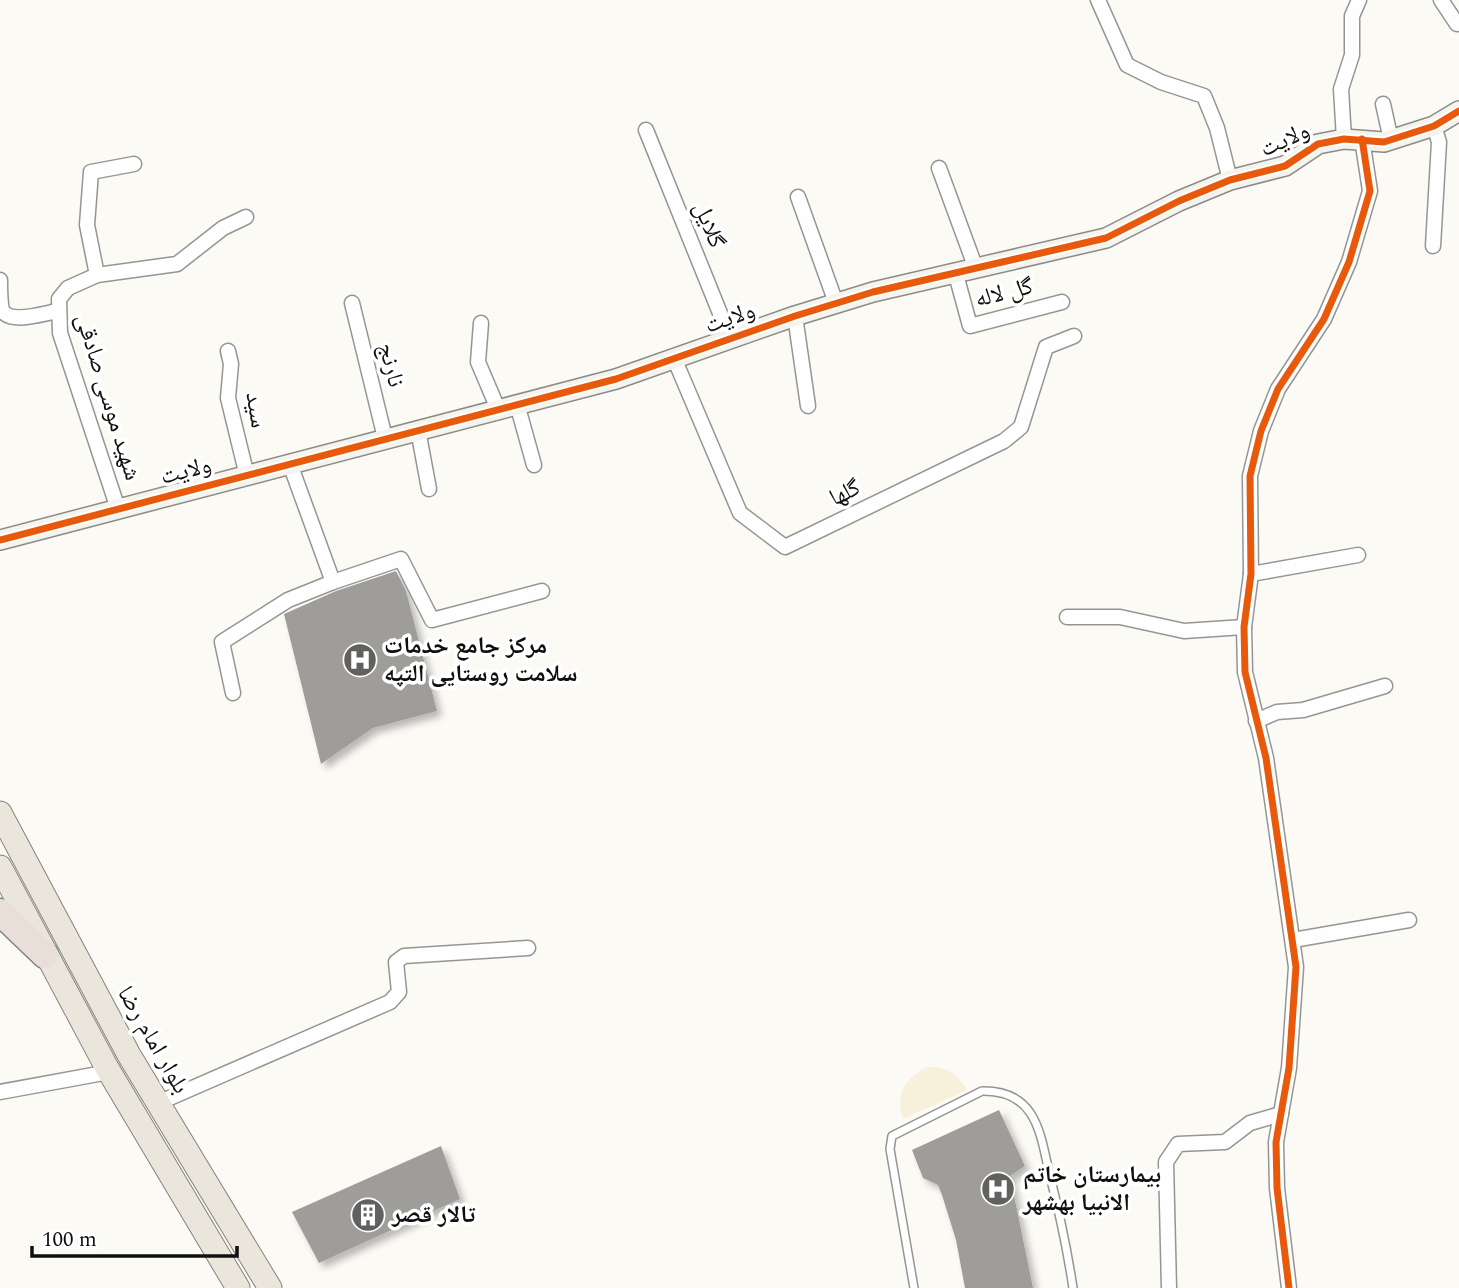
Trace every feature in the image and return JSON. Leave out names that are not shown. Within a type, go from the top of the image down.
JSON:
[{"type":"highway","points":[[0,912],[44,955]]},
{"type":"main road","name":"بلوار امام رضا","points":[[0,813],[74,953],[270,1288]]},
{"type":"main road","points":[[0,867],[44,955],[109,1072],[238,1288]]},
{"type":"street","points":[[1098,0],[1127,65],[1161,82],[1204,96],[1217,128],[1230,180]]},
{"type":"street","points":[[1289,1288],[1277,1188],[1276,1142],[1289,1068],[1297,967],[1266,758],[1245,672],[1244,627],[1251,574],[1250,476],[1261,431],[1278,389],[1324,319],[1349,262],[1370,191],[1353,139],[1341,89],[1352,55],[1352,16],[1359,0]]},
{"type":"street","points":[[1441,0],[1457,24]]},
{"type":"street","points":[[1383,104],[1391,139]]},
{"type":"street","name":"ولایت","points":[[0,540],[616,379],[836,303],[975,266],[1106,238],[1179,201],[1230,180],[1285,166],[1318,144],[1353,139],[1384,142],[1434,127],[1459,111]]},
{"type":"street","points":[[1433,246],[1439,142],[1434,127]]},
{"type":"street","name":"گلایل","points":[[646,130],[730,338]]},
{"type":"street","points":[[97,275],[87,225],[91,172],[134,164]]},
{"type":"street","points":[[939,168],[975,266]]},
{"type":"street","points":[[798,197],[836,303]]},
{"type":"street","name":"شهید موسی صادقی","points":[[118,509],[61,333],[59,299],[68,288],[97,275],[177,264],[223,228],[246,216]]},
{"type":"street","name":"گل لاله","points":[[955,271],[970,326],[1062,302]]},
{"type":"street","points":[[0,280],[1,309],[7,315],[16,317],[58,311]]},
{"type":"street","name":"نارنج","points":[[352,303],[385,438]]},
{"type":"street","points":[[795,316],[808,406]]},
{"type":"street","points":[[481,323],[478,362],[508,407],[534,465]]},
{"type":"street","name":"گلها","points":[[674,358],[740,513],[785,547],[1004,441],[1020,427],[1046,347],[1074,336]]},
{"type":"street","name":"سید","points":[[228,351],[231,364],[228,398],[247,476]]},
{"type":"street","points":[[418,430],[429,489]]},
{"type":"street","points":[[290,464],[333,582]]},
{"type":"street","points":[[1251,574],[1358,555]]},
{"type":"street","points":[[233,693],[222,642],[288,600],[401,559],[432,620],[542,591]]},
{"type":"street","points":[[1067,617],[1120,617],[1184,631],[1244,627]]},
{"type":"street","points":[[1256,721],[1277,712],[1303,710],[1385,686]]},
{"type":"street","points":[[1293,940],[1409,920]]},
{"type":"street","points":[[159,1102],[390,1002],[399,992],[396,962],[404,956],[528,948]]},
{"type":"street","points":[[0,1092],[109,1072]]},
{"type":"street","points":[[1169,1288],[1166,1162],[1178,1144],[1225,1142],[1250,1123],[1281,1114]]},
{"type":"lane","points":[[915,1288],[890,1149],[892,1136],[982,1091],[995,1091],[1015,1098],[1030,1111],[1041,1131],[1065,1230],[1073,1288]]},
{"type":"sand","points":[[927,1067],[951,1072],[967,1090],[903,1119],[901,1094],[908,1082]]},
{"type":"building","name":"مرکز جامع خدمات سلامت روستایی التپه","points":[[396,571],[406,591],[437,711],[373,728],[321,764],[284,614],[336,591]]},
{"type":"building","points":[[999,1110],[1025,1166],[1010,1176],[1033,1288],[965,1288],[956,1240],[942,1195],[938,1185],[923,1178],[912,1150]]},
{"type":"building","points":[[441,1146],[460,1199],[319,1263],[292,1212]]},
{"type":"cycle path","points":[[0,540],[616,379],[795,316],[873,292],[1106,238],[1179,201],[1230,180],[1285,166],[1318,144],[1344,139],[1384,142],[1434,126],[1459,111]]},
{"type":"cycle path","points":[[1289,1288],[1277,1188],[1276,1142],[1289,1068],[1296,967],[1266,758],[1245,672],[1244,627],[1251,574],[1250,476],[1261,431],[1278,389],[1324,319],[1349,262],[1370,191],[1362,139]]},
{"type":"place","name":"مرکز جامع خدمات سلامت روستایی التپه","points":[[360,660]]},
{"type":"place","name":"بیمارستان خاتم الانبیا بهشهر","points":[[998,1189]]},
{"type":"place","name":"تالار قصر","points":[[368,1215]]}]
